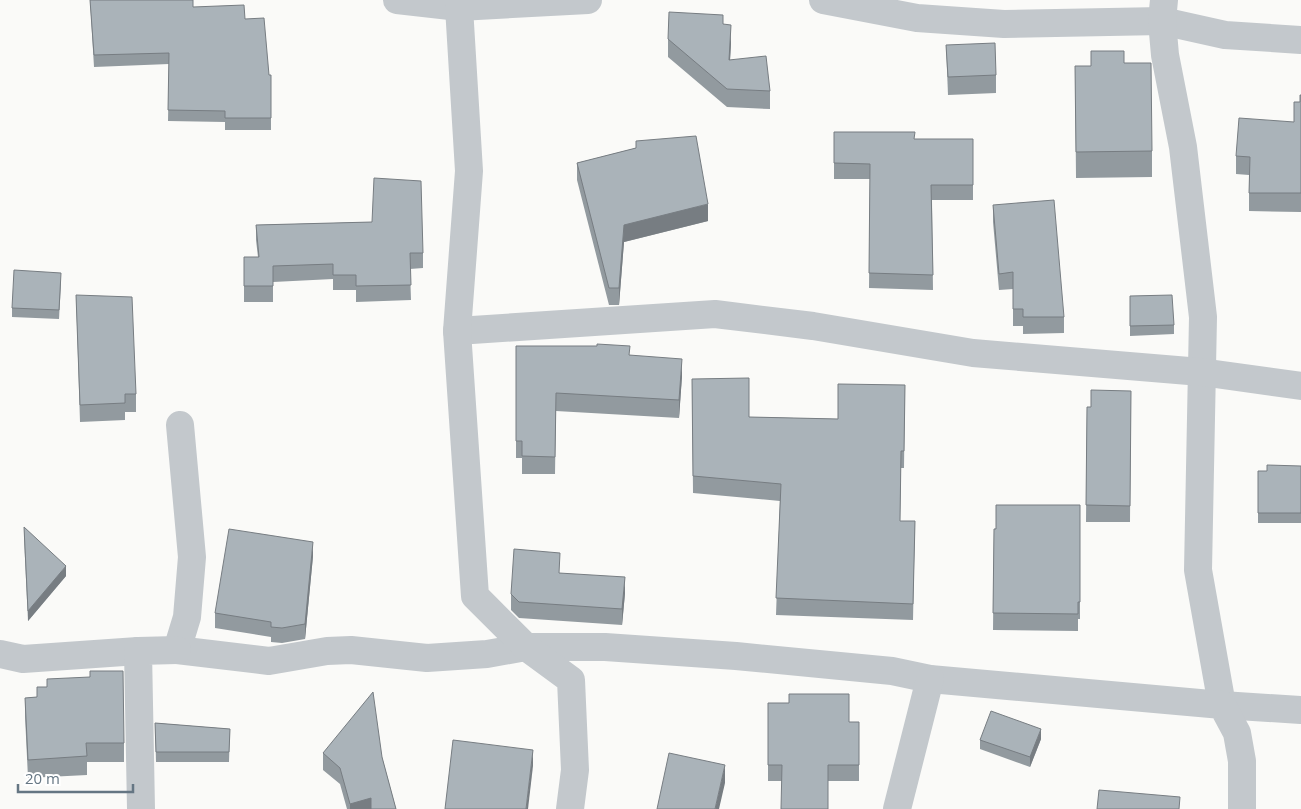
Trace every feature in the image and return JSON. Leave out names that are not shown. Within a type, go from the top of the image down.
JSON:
[{"type":"street","points":[[397,0],[459,3],[588,0]]},
{"type":"street","points":[[823,0],[917,18],[1004,24],[1163,10],[1225,35],[1301,40]]},
{"type":"street","points":[[459,3],[469,171],[457,331],[475,596],[526,647],[571,680],[575,770],[570,809]]},
{"type":"street","points":[[1163,10],[1165,55],[1183,147],[1203,317],[1198,570],[1222,705],[1238,733],[1242,761],[1242,809]]},
{"type":"street","points":[[457,331],[715,314],[813,326],[973,353],[1201,372],[1301,386]]},
{"type":"street","points":[[177,650],[187,617],[192,557],[180,425]]},
{"type":"street","points":[[0,654],[23,659],[177,650],[269,661],[327,651],[351,650],[426,658],[487,654],[526,647],[605,648],[736,656],[892,671],[930,679],[1222,705],[1301,710]]},
{"type":"street","points":[[138,651],[141,809]]},
{"type":"street","points":[[897,809],[930,679]]},
{"type":"building","points":[[90,0],[193,0],[193,7],[244,5],[245,19],[264,18],[269,75],[271,75],[271,118],[225,118],[225,111],[168,110],[169,53],[94,55]]},
{"type":"building","points":[[669,12],[723,15],[723,24],[731,25],[729,60],[766,56],[770,91],[727,89],[668,39]]},
{"type":"building","points":[[995,43],[996,75],[948,77],[946,45]]},
{"type":"building","points":[[1091,51],[1124,51],[1124,63],[1151,63],[1152,151],[1076,152],[1075,66],[1091,66]]},
{"type":"building","points":[[1300,95],[1301,193],[1249,193],[1250,157],[1236,156],[1239,118],[1294,122],[1294,102],[1300,102]]},
{"type":"building","points":[[834,132],[915,132],[914,139],[973,139],[973,185],[931,185],[933,275],[869,273],[870,164],[834,163]]},
{"type":"building","points":[[696,136],[708,204],[624,225],[619,288],[609,288],[577,163],[636,148],[636,141]]},
{"type":"building","points":[[374,178],[421,181],[423,253],[410,253],[411,285],[356,286],[356,275],[333,275],[333,264],[273,266],[273,286],[244,286],[244,257],[259,257],[256,225],[372,222]]},
{"type":"building","points":[[1054,200],[1064,317],[1023,317],[1023,309],[1013,309],[1013,272],[999,274],[993,205]]},
{"type":"building","points":[[14,270],[61,273],[59,310],[12,308]]},
{"type":"building","points":[[76,295],[132,297],[136,394],[125,394],[125,403],[80,405]]},
{"type":"building","points":[[1172,295],[1174,325],[1130,326],[1130,296]]},
{"type":"building","points":[[597,344],[630,346],[629,355],[682,359],[679,400],[556,393],[555,457],[522,456],[522,441],[516,441],[516,346],[597,346]]},
{"type":"building","points":[[749,378],[749,417],[838,419],[838,384],[905,385],[904,451],[901,451],[900,521],[915,521],[913,604],[776,598],[781,484],[693,476],[692,379]]},
{"type":"building","points":[[1091,390],[1131,391],[1130,506],[1086,505],[1087,407],[1091,407]]},
{"type":"building","points":[[1267,465],[1301,466],[1301,513],[1258,513],[1258,471],[1267,471]]},
{"type":"building","points":[[996,505],[1080,505],[1080,602],[1078,602],[1078,614],[993,613]]},
{"type":"building","points":[[24,527],[66,566],[28,611]]},
{"type":"building","points":[[229,529],[313,542],[305,624],[282,628],[271,627],[271,622],[215,613]]},
{"type":"building","points":[[514,549],[560,553],[559,573],[625,577],[622,609],[519,602],[511,594]]},
{"type":"building","points":[[90,671],[123,671],[124,743],[86,743],[87,756],[28,760],[25,698],[37,697],[37,687],[47,687],[47,679],[90,677]]},
{"type":"building","points":[[373,692],[382,757],[396,809],[371,809],[371,798],[350,804],[340,768],[323,753]]},
{"type":"building","points":[[789,694],[849,694],[849,722],[859,722],[859,765],[828,765],[828,809],[781,809],[782,765],[768,765],[768,703],[789,703]]},
{"type":"building","points":[[991,711],[1041,729],[1030,757],[980,740]]},
{"type":"building","points":[[155,723],[230,729],[229,752],[156,752]]},
{"type":"building","points":[[453,740],[533,750],[526,809],[445,809]]},
{"type":"building","points":[[669,753],[725,765],[715,809],[657,809]]},
{"type":"building","points":[[1099,790],[1180,797],[1179,809],[1097,809]]}]
